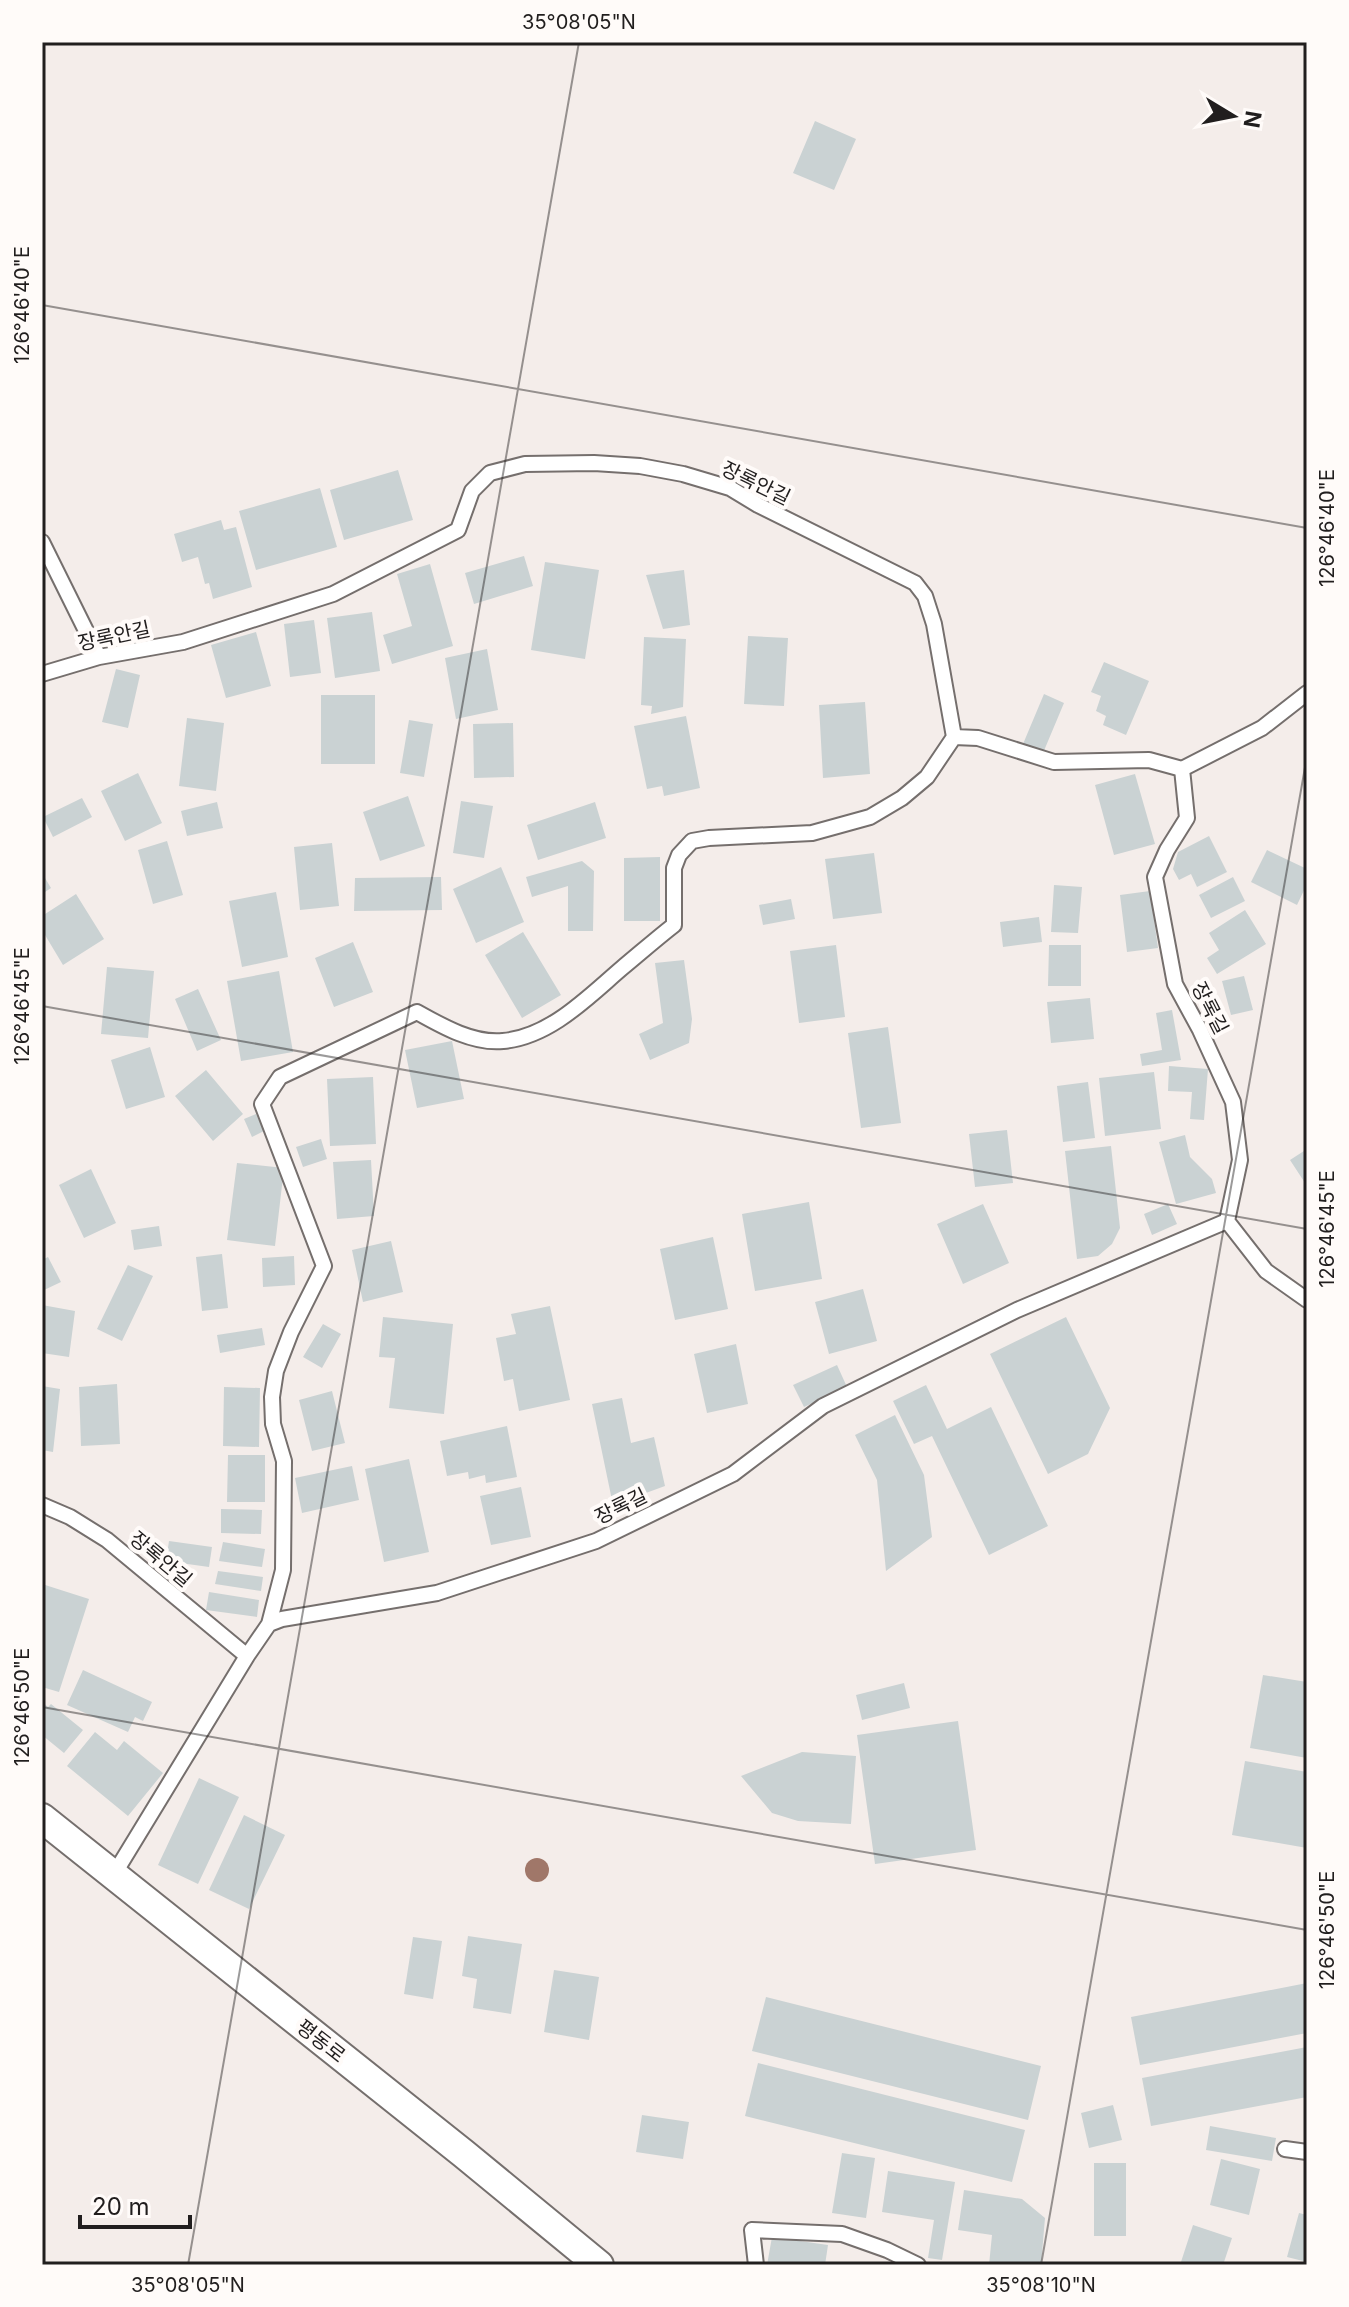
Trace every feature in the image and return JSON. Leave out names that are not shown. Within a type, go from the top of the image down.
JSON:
[{"type":"street","name":"평동로","points":[[42,1818],[599,2265]]},
{"type":"lane","name":"장록안길","points":[[42,674],[99,657],[183,642],[333,594],[458,530],[472,491],[490,473],[525,464],[640,466],[683,474],[730,488],[915,583],[925,596],[934,624],[954,737]]},
{"type":"lane","points":[[42,542],[99,657]]},
{"type":"lane","points":[[113,1876],[269,1624],[283,1570],[284,1461],[273,1424],[272,1397],[276,1371],[291,1332],[324,1266],[262,1104],[280,1077],[417,1012],[444,1027],[484,1041],[504,1042],[536,1033],[575,1009],[674,925],[674,868],[679,855],[692,841],[812,833],[870,817],[902,798],[927,777],[954,737],[978,738],[1054,762],[1149,760],[1182,769],[1262,728],[1307,693]]},
{"type":"lane","name":"장록길","points":[[269,1624],[282,1619],[437,1593],[596,1541],[733,1474],[823,1406],[1017,1310],[1227,1221],[1240,1160],[1233,1102],[1175,984],[1155,877],[1187,818],[1182,769]]},
{"type":"lane","points":[[1227,1221],[1266,1271],[1307,1300]]},
{"type":"lane","name":"장록안길","points":[[42,1505],[70,1517],[107,1540],[247,1656]]},
{"type":"lane","points":[[1285,2149],[1307,2152]]},
{"type":"lane","points":[[756,2265],[752,2230],[842,2234],[918,2265]]},
{"type":"building","points":[[815,121],[856,139],[834,190],[793,173]]},
{"type":"building","points":[[398,470],[413,520],[344,540],[330,490]]},
{"type":"building","points":[[320,488],[337,547],[256,570],[239,511]]},
{"type":"building","points":[[221,520],[224,530],[236,527],[252,587],[213,599],[209,583],[205,584],[198,557],[182,562],[174,534]]},
{"type":"building","points":[[524,556],[533,586],[474,604],[465,573]]},
{"type":"building","points":[[545,562],[599,570],[585,659],[531,650]]},
{"type":"building","points":[[430,564],[453,646],[392,664],[383,635],[412,626],[397,574]]},
{"type":"building","points":[[684,570],[690,625],[663,629],[646,575]]},
{"type":"building","points":[[372,612],[380,671],[335,678],[327,618]]},
{"type":"building","points":[[314,620],[321,673],[290,677],[284,624]]},
{"type":"building","points":[[256,632],[271,686],[226,698],[211,645]]},
{"type":"building","points":[[748,636],[788,638],[784,706],[744,704]]},
{"type":"building","points":[[644,637],[686,639],[683,707],[651,714],[652,706],[641,705]]},
{"type":"building","points":[[487,649],[498,710],[456,719],[445,658]]},
{"type":"building","points":[[1104,662],[1149,681],[1126,735],[1103,725],[1106,716],[1096,711],[1101,696],[1091,692]]},
{"type":"building","points":[[116,669],[140,675],[128,728],[102,722]]},
{"type":"building","points":[[1044,694],[1064,703],[1043,753],[1023,744]]},
{"type":"building","points":[[321,695],[375,695],[375,764],[321,764]]},
{"type":"building","points":[[865,702],[870,774],[823,778],[819,705]]},
{"type":"building","points":[[686,716],[700,788],[664,796],[662,786],[647,789],[634,726]]},
{"type":"building","points":[[187,718],[224,723],[216,791],[179,786]]},
{"type":"building","points":[[409,720],[433,724],[424,777],[400,773]]},
{"type":"building","points":[[513,723],[514,777],[474,778],[473,724]]},
{"type":"building","points":[[138,773],[162,823],[125,841],[101,791]]},
{"type":"building","points":[[1135,774],[1155,844],[1114,855],[1095,785]]},
{"type":"building","points":[[408,796],[425,846],[380,861],[363,812]]},
{"type":"building","points":[[82,798],[92,817],[53,837],[43,817]]},
{"type":"building","points":[[461,801],[493,806],[484,858],[453,853]]},
{"type":"building","points":[[217,802],[223,828],[187,836],[181,811]]},
{"type":"building","points":[[595,802],[606,838],[538,860],[527,825]]},
{"type":"building","points":[[1209,836],[1227,872],[1197,887],[1191,874],[1179,880],[1173,869],[1178,852]]},
{"type":"building","points":[[167,841],[183,895],[153,904],[138,850]]},
{"type":"building","points":[[332,843],[339,906],[300,910],[294,847]]},
{"type":"building","points":[[1267,850],[1307,869],[1307,884],[1297,905],[1251,882]]},
{"type":"building","points":[[874,853],[882,913],[833,919],[825,859]]},
{"type":"building","points":[[660,857],[660,921],[624,921],[624,858]]},
{"type":"building","points":[[582,861],[594,871],[593,931],[568,931],[568,886],[532,897],[526,877]]},
{"type":"building","points":[[501,867],[524,922],[476,943],[453,889]]},
{"type":"building","points":[[42,873],[51,888],[42,894]]},
{"type":"building","points":[[441,877],[442,910],[354,911],[355,878]]},
{"type":"building","points":[[1233,877],[1245,901],[1211,918],[1199,895]]},
{"type":"building","points":[[1054,885],[1082,887],[1078,933],[1051,932]]},
{"type":"building","points":[[1150,891],[1158,948],[1127,952],[1120,895]]},
{"type":"building","points":[[276,892],[288,957],[242,967],[229,901]]},
{"type":"building","points":[[76,894],[104,939],[63,965],[42,930],[42,916]]},
{"type":"building","points":[[791,899],[795,919],[763,925],[759,905]]},
{"type":"building","points":[[1245,910],[1266,944],[1217,974],[1207,958],[1219,950],[1209,933]]},
{"type":"building","points":[[1039,917],[1042,942],[1003,947],[1000,922]]},
{"type":"building","points":[[523,932],[561,995],[522,1018],[485,955]]},
{"type":"building","points":[[353,942],[373,992],[334,1007],[315,958]]},
{"type":"building","points":[[836,945],[845,1017],[799,1023],[790,951]]},
{"type":"building","points":[[1049,945],[1081,945],[1081,986],[1048,986]]},
{"type":"building","points":[[684,960],[692,1019],[689,1043],[650,1060],[639,1034],[663,1023],[655,963]]},
{"type":"building","points":[[107,967],[154,971],[148,1038],[101,1034]]},
{"type":"building","points":[[279,971],[293,1052],[241,1061],[227,981]]},
{"type":"building","points":[[1244,976],[1253,1010],[1231,1015],[1222,981]]},
{"type":"building","points":[[198,989],[221,1040],[197,1051],[175,999]]},
{"type":"building","points":[[1090,998],[1094,1039],[1051,1043],[1047,1002]]},
{"type":"building","points":[[1172,1010],[1181,1060],[1142,1066],[1140,1054],[1162,1050],[1156,1013]]},
{"type":"building","points":[[888,1027],[901,1123],[861,1128],[848,1033]]},
{"type":"building","points":[[452,1041],[464,1099],[417,1108],[405,1050]]},
{"type":"building","points":[[150,1047],[165,1097],[126,1109],[111,1060]]},
{"type":"building","points":[[1169,1066],[1208,1069],[1204,1120],[1190,1119],[1192,1092],[1168,1091]]},
{"type":"building","points":[[206,1070],[243,1114],[213,1141],[175,1096]]},
{"type":"building","points":[[1154,1072],[1161,1129],[1105,1136],[1099,1078]]},
{"type":"building","points":[[373,1077],[376,1144],[330,1146],[327,1079]]},
{"type":"building","points":[[1088,1082],[1095,1138],[1063,1142],[1057,1086]]},
{"type":"building","points":[[256,1114],[264,1131],[252,1137],[244,1119]]},
{"type":"building","points":[[1007,1130],[1013,1183],[975,1187],[969,1134]]},
{"type":"building","points":[[1185,1135],[1190,1157],[1212,1179],[1216,1193],[1176,1204],[1159,1142]]},
{"type":"building","points":[[321,1139],[327,1159],[303,1167],[296,1147]]},
{"type":"building","points":[[1111,1146],[1120,1228],[1112,1244],[1098,1256],[1077,1259],[1065,1151]]},
{"type":"building","points":[[1307,1149],[1307,1186],[1290,1160]]},
{"type":"building","points":[[371,1160],[374,1216],[337,1219],[333,1162]]},
{"type":"building","points":[[237,1163],[284,1168],[275,1246],[227,1240]]},
{"type":"building","points":[[91,1169],[116,1223],[84,1238],[59,1185]]},
{"type":"building","points":[[809,1202],[822,1279],[755,1291],[742,1214]]},
{"type":"building","points":[[983,1204],[1009,1263],[963,1284],[937,1224]]},
{"type":"building","points":[[1168,1204],[1177,1224],[1152,1235],[1144,1214]]},
{"type":"building","points":[[159,1226],[162,1246],[134,1250],[131,1230]]},
{"type":"building","points":[[713,1237],[728,1309],[675,1320],[660,1249]]},
{"type":"building","points":[[391,1241],[403,1292],[363,1302],[352,1250]]},
{"type":"building","points":[[222,1254],[228,1308],[202,1311],[196,1257]]},
{"type":"building","points":[[294,1256],[295,1285],[263,1287],[262,1258]]},
{"type":"building","points":[[48,1257],[61,1282],[42,1291],[42,1260]]},
{"type":"building","points":[[128,1265],[153,1276],[122,1341],[97,1329]]},
{"type":"building","points":[[863,1289],[877,1341],[829,1354],[815,1302]]},
{"type":"building","points":[[42,1305],[75,1311],[69,1357],[42,1353]]},
{"type":"building","points":[[550,1306],[570,1400],[519,1411],[513,1379],[504,1381],[496,1338],[516,1334],[511,1314]]},
{"type":"building","points":[[383,1317],[453,1324],[444,1414],[389,1408],[395,1358],[379,1357]]},
{"type":"building","points":[[1066,1317],[1110,1408],[1088,1454],[1048,1474],[990,1354]]},
{"type":"building","points":[[323,1324],[341,1334],[322,1368],[303,1357]]},
{"type":"building","points":[[262,1328],[265,1345],[220,1353],[217,1335]]},
{"type":"building","points":[[736,1344],[748,1404],[707,1413],[694,1354]]},
{"type":"building","points":[[837,1365],[847,1387],[804,1407],[793,1385]]},
{"type":"building","points":[[117,1384],[120,1444],[81,1446],[79,1387]]},
{"type":"building","points":[[926,1385],[947,1429],[991,1407],[1048,1526],[989,1555],[932,1436],[914,1444],[893,1401]]},
{"type":"building","points":[[42,1386],[60,1389],[53,1452],[42,1450]]},
{"type":"building","points":[[224,1387],[260,1388],[259,1447],[223,1446]]},
{"type":"building","points":[[332,1391],[345,1443],[312,1451],[299,1400]]},
{"type":"building","points":[[622,1398],[631,1443],[654,1437],[665,1486],[613,1505],[592,1404]]},
{"type":"building","points":[[895,1415],[924,1475],[932,1537],[886,1571],[877,1480],[855,1435]]},
{"type":"building","points":[[507,1426],[517,1477],[486,1483],[485,1475],[469,1479],[468,1472],[447,1476],[440,1441]]},
{"type":"building","points":[[228,1455],[265,1455],[265,1502],[227,1502]]},
{"type":"building","points":[[409,1459],[429,1552],[384,1562],[365,1469]]},
{"type":"building","points":[[352,1466],[359,1500],[302,1513],[295,1478]]},
{"type":"building","points":[[521,1487],[531,1537],[491,1545],[480,1496]]},
{"type":"building","points":[[221,1509],[262,1510],[261,1534],[221,1533]]},
{"type":"building","points":[[169,1541],[212,1547],[209,1567],[166,1561]]},
{"type":"building","points":[[223,1542],[265,1549],[262,1567],[219,1561]]},
{"type":"building","points":[[218,1571],[263,1577],[261,1591],[215,1584]]},
{"type":"building","points":[[42,1584],[89,1599],[59,1692],[42,1687]]},
{"type":"building","points":[[209,1592],[259,1600],[257,1617],[206,1610]]},
{"type":"building","points":[[83,1670],[152,1702],[143,1721],[135,1717],[128,1732],[67,1705]]},
{"type":"building","points":[[1263,1675],[1307,1682],[1307,1758],[1250,1748]]},
{"type":"building","points":[[904,1683],[910,1708],[862,1720],[856,1695]]},
{"type":"building","points":[[42,1702],[48,1707],[51,1704],[83,1730],[64,1753],[42,1735]]},
{"type":"building","points":[[958,1721],[976,1850],[875,1864],[857,1735]]},
{"type":"building","points":[[95,1732],[117,1750],[124,1741],[163,1773],[128,1816],[67,1766]]},
{"type":"building","points":[[802,1752],[856,1756],[851,1824],[798,1821],[772,1813],[741,1776]]},
{"type":"building","points":[[1245,1761],[1307,1772],[1307,1848],[1232,1835]]},
{"type":"building","points":[[199,1778],[239,1797],[198,1884],[158,1865]]},
{"type":"building","points":[[244,1815],[285,1835],[249,1909],[209,1890]]},
{"type":"building","points":[[468,1936],[522,1944],[511,2014],[473,2008],[477,1979],[462,1976]]},
{"type":"building","points":[[413,1937],[442,1941],[433,1999],[404,1994]]},
{"type":"building","points":[[554,1970],[599,1977],[589,2040],[544,2032]]},
{"type":"building","points":[[1307,1983],[1307,2033],[1140,2065],[1131,2017]]},
{"type":"building","points":[[766,1997],[1041,2066],[1028,2120],[752,2051]]},
{"type":"building","points":[[1307,2047],[1307,2097],[1151,2126],[1142,2078]]},
{"type":"building","points":[[758,2063],[1025,2130],[1012,2182],[745,2116]]},
{"type":"building","points":[[1113,2105],[1122,2140],[1089,2148],[1081,2113]]},
{"type":"building","points":[[642,2115],[689,2122],[683,2159],[636,2152]]},
{"type":"building","points":[[1210,2126],[1276,2138],[1272,2161],[1206,2150]]},
{"type":"building","points":[[842,2153],[875,2158],[866,2218],[832,2213]]},
{"type":"building","points":[[1221,2159],[1260,2169],[1249,2215],[1210,2205]]},
{"type":"building","points":[[1094,2163],[1126,2163],[1126,2236],[1094,2236]]},
{"type":"building","points":[[888,2171],[955,2182],[942,2260],[928,2258],[934,2220],[882,2212]]},
{"type":"building","points":[[964,2190],[1022,2199],[1045,2218],[1041,2265],[989,2265],[992,2235],[958,2230]]},
{"type":"building","points":[[1299,2213],[1307,2215],[1307,2262],[1287,2257]]},
{"type":"building","points":[[1193,2225],[1232,2238],[1223,2265],[1180,2265]]},
{"type":"building","points":[[772,2237],[828,2245],[825,2265],[767,2265]]}]
